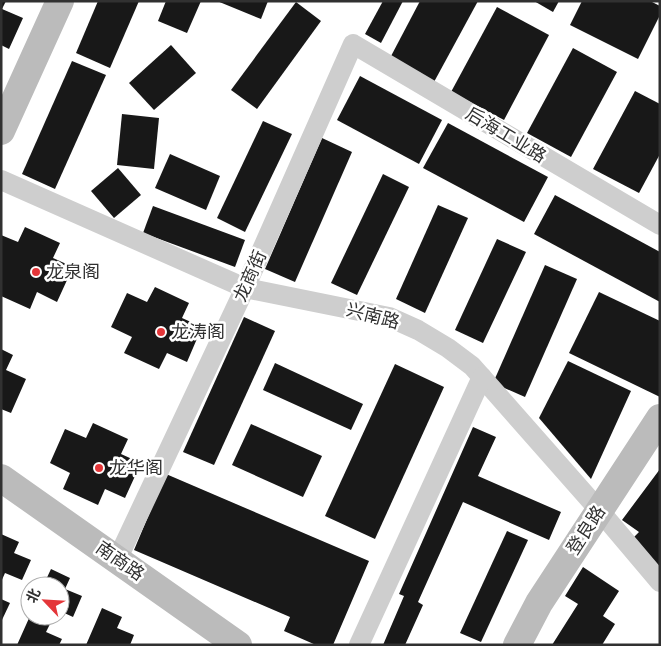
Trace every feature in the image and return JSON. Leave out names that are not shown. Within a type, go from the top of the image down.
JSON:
[{"type":"street","points":[[1,131],[60,1]]},
{"type":"street","name":"后海工业路","points":[[353,44],[660,225]]},
{"type":"street","name":"龙商街","points":[[117,560],[245,288],[353,44]]},
{"type":"street","name":"兴南路","points":[[1,180],[245,288],[389,317],[418,330],[448,348],[472,366],[482,377],[660,582]]},
{"type":"street","points":[[359,645],[482,377]]},
{"type":"street","name":"登良路","points":[[517,645],[539,603],[660,418]]},
{"type":"street","name":"南商路","points":[[1,478],[238,645]]},
{"type":"building","points":[[1,1],[6,1],[2,9],[23,18],[9,49],[1,45]]},
{"type":"building","points":[[98,1],[139,1],[110,68],[76,53]]},
{"type":"building","points":[[166,1],[201,1],[187,33],[158,21]]},
{"type":"building","points":[[217,1],[268,1],[261,19]]},
{"type":"building","points":[[383,1],[403,1],[381,43],[365,34]]},
{"type":"building","points":[[420,1],[478,1],[434,82],[390,58]]},
{"type":"building","points":[[534,1],[559,1],[553,12]]},
{"type":"building","points":[[582,1],[650,1],[660,6],[660,15],[638,59],[570,25]]},
{"type":"building","points":[[296,2],[321,21],[257,109],[231,90]]},
{"type":"building","points":[[497,7],[549,35],[504,120],[451,92]]},
{"type":"building","points":[[171,45],[196,73],[154,110],[129,83]]},
{"type":"building","points":[[573,48],[617,72],[571,157],[527,133]]},
{"type":"building","points":[[72,61],[106,75],[55,189],[22,174]]},
{"type":"building","points":[[360,76],[442,120],[419,164],[337,120]]},
{"type":"building","points":[[635,91],[660,104],[660,154],[639,193],[593,169]]},
{"type":"building","points":[[122,114],[159,118],[154,169],[117,165]]},
{"type":"building","points":[[263,121],[292,134],[245,232],[217,218]]},
{"type":"building","points":[[448,123],[548,177],[524,222],[423,168]]},
{"type":"building","points":[[322,138],[352,152],[295,282],[265,269]]},
{"type":"building","points":[[170,154],[220,176],[206,210],[155,188]]},
{"type":"building","points":[[118,168],[141,195],[114,218],[91,191]]},
{"type":"building","points":[[383,174],[409,187],[357,295],[331,283]]},
{"type":"building","points":[[555,195],[660,252],[660,302],[534,234]]},
{"type":"building","points":[[438,205],[468,218],[425,313],[396,299]]},
{"type":"building","points":[[153,206],[245,240],[235,267],[143,233]]},
{"type":"building","name":"龙泉阁","points":[[25,227],[60,243],[53,258],[73,267],[57,302],[37,292],[30,309],[1,296],[1,235],[18,242]]},
{"type":"building","points":[[497,239],[526,252],[483,343],[455,330]]},
{"type":"building","points":[[545,265],[577,279],[525,397],[493,383]]},
{"type":"building","name":"龙涛阁","points":[[155,287],[189,303],[182,318],[202,327],[187,362],[167,353],[159,369],[124,353],[132,337],[111,327],[127,293],[147,302]]},
{"type":"building","points":[[599,292],[660,321],[660,397],[569,353]]},
{"type":"building","points":[[244,317],[275,331],[214,465],[183,452]]},
{"type":"building","points":[[1,349],[13,355],[6,370],[26,379],[11,413],[1,409]]},
{"type":"building","points":[[568,361],[631,391],[591,479],[539,418]]},
{"type":"building","points":[[275,363],[363,404],[351,430],[263,390]]},
{"type":"building","points":[[395,364],[444,387],[375,539],[325,516]]},
{"type":"building","name":"龙华阁","points":[[93,423],[128,439],[121,454],[141,463],[125,498],[105,489],[98,505],[63,489],[70,473],[50,463],[65,429],[86,438]]},
{"type":"building","points":[[251,424],[322,456],[303,497],[232,465]]},
{"type":"building","points":[[473,427],[496,437],[478,476],[561,512],[549,540],[463,502],[418,602],[423,605],[405,645],[383,645],[404,596],[399,594]]},
{"type":"building","points":[[660,469],[660,571],[632,539],[639,532],[622,520]]},
{"type":"building","points":[[166,474],[369,561],[333,645],[316,645],[284,631],[290,617],[134,550]]},
{"type":"building","points":[[507,531],[528,540],[481,642],[460,633]]},
{"type":"building","points":[[1,534],[19,542],[14,553],[31,560],[24,576],[20,576],[20,579],[5,573],[1,582]]},
{"type":"building","points":[[583,567],[619,591],[603,616],[615,624],[602,645],[552,645],[578,604],[565,596]]},
{"type":"building","points":[[51,569],[66,576],[48,576]]},
{"type":"building","points":[[70,591],[82,596],[73,617],[70,616]]},
{"type":"building","points":[[1,599],[10,603],[1,622]]},
{"type":"building","points":[[102,608],[122,617],[117,628],[134,635],[130,645],[86,645]]},
{"type":"building","points":[[26,626],[49,626],[46,632],[62,639],[59,645],[17,645]]},
{"type":"place","name":"龙泉阁","points":[[36,272]]},
{"type":"place","name":"龙涛阁","points":[[161,332]]},
{"type":"place","name":"龙华阁","points":[[99,468]]}]
